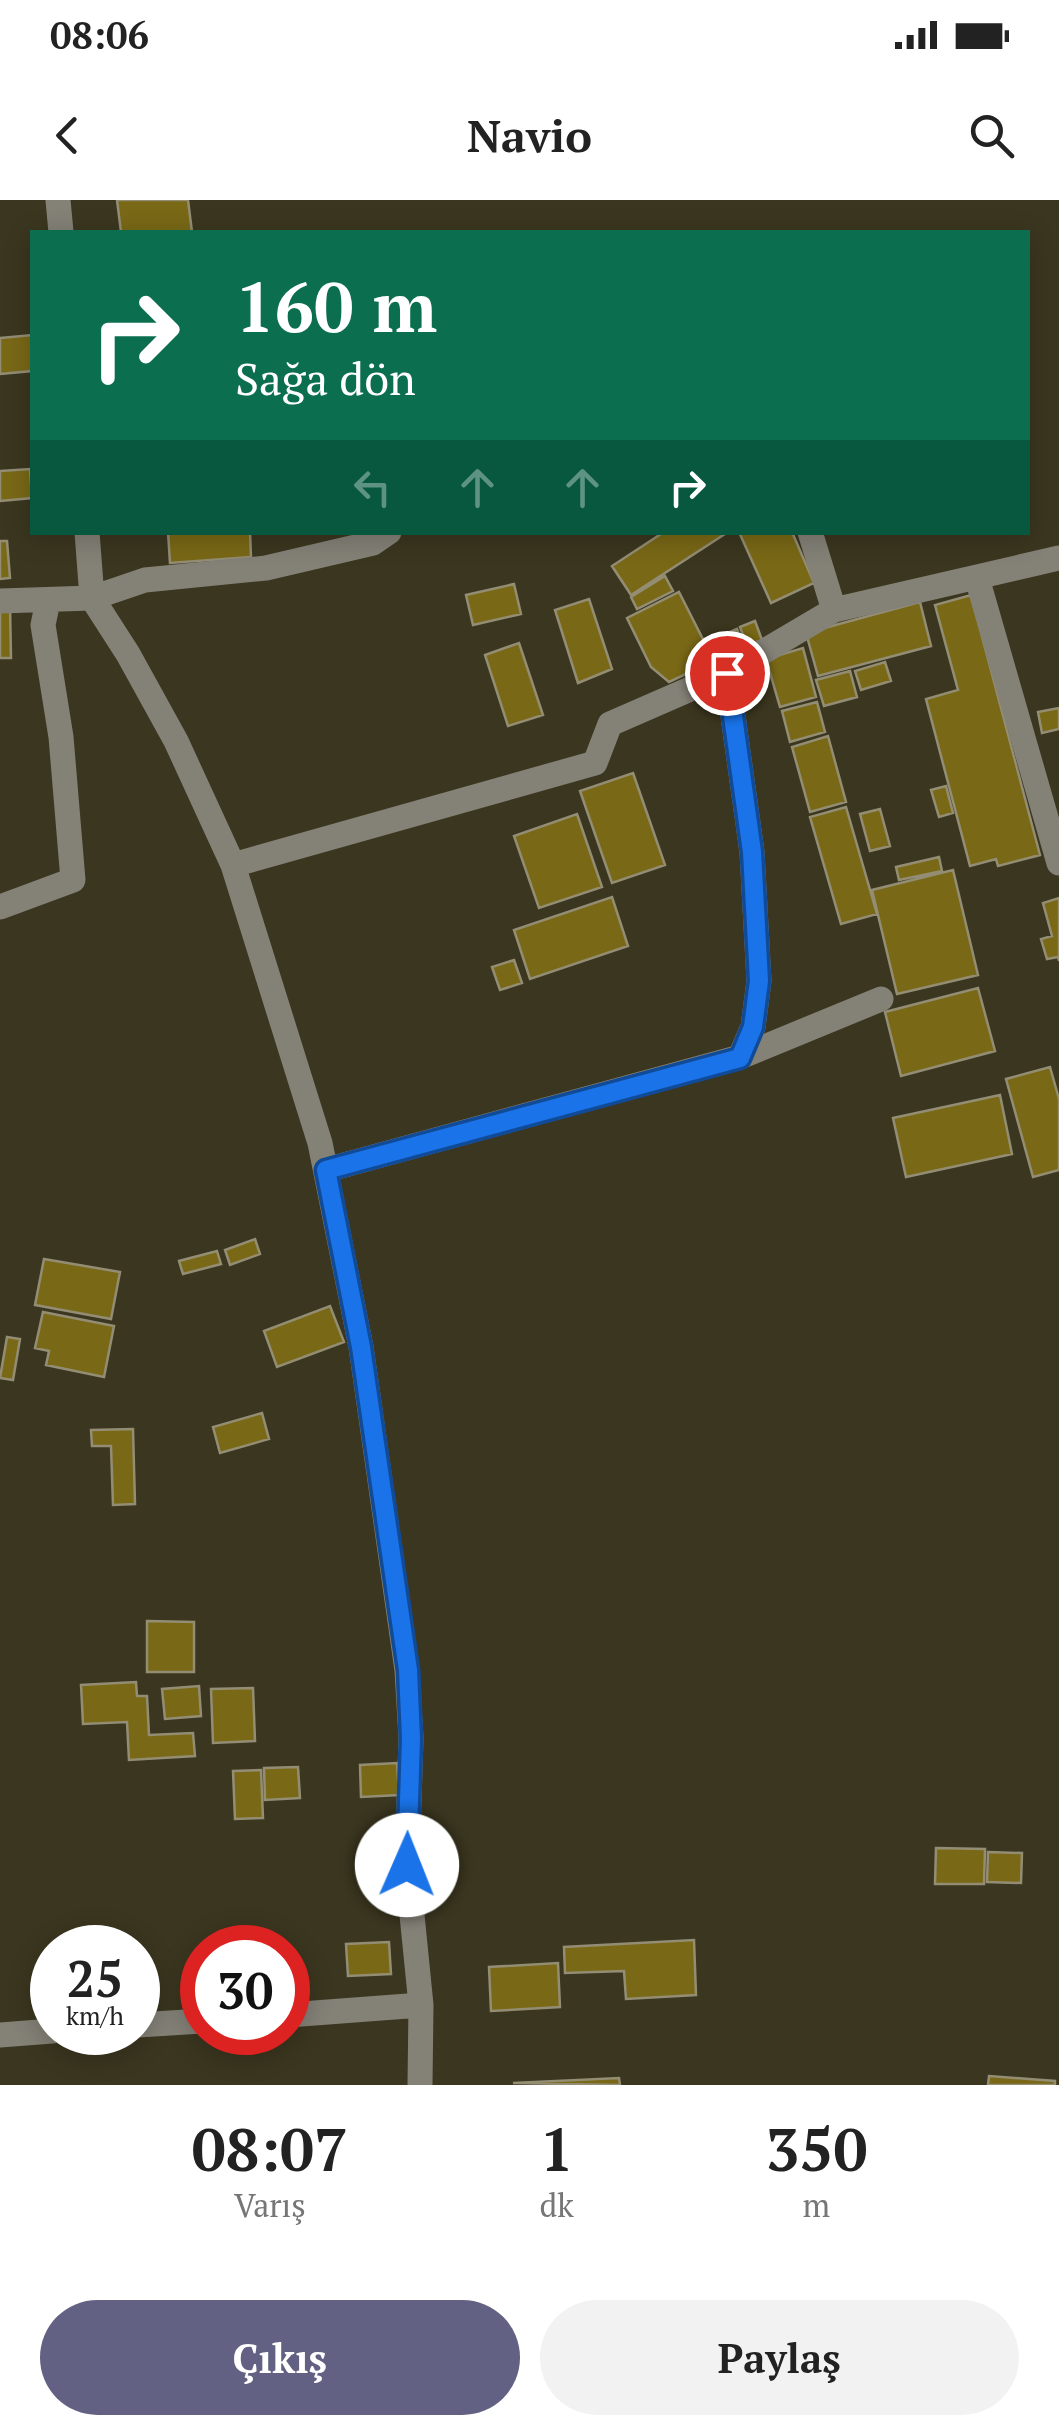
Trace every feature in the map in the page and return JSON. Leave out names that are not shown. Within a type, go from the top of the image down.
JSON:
[{"type":"street","points":[[58,200],[61,230]]},
{"type":"street","points":[[86,535],[92,598],[176,742],[233,866],[326,1170],[361,1347],[408,1670],[411,1738],[407,1865],[421,2005],[420,2085]]},
{"type":"street","points":[[0,601],[92,598],[145,580],[266,568],[314,558],[373,543],[385,535]]},
{"type":"street","points":[[811,535],[834,610]]},
{"type":"street","points":[[233,866],[595,764],[610,724],[727,673],[834,610],[1059,558]]},
{"type":"street","points":[[978,578],[1059,863]]},
{"type":"street","points":[[0,907],[74,880],[61,736],[43,626],[48,601]]},
{"type":"street","points":[[727,673],[752,852],[759,981],[753,1027],[740,1058]]},
{"type":"street","points":[[326,1170],[740,1058],[882,999]]},
{"type":"street","points":[[310,2013],[421,2005]]},
{"type":"street","points":[[0,2034],[30,2032]]},
{"type":"building","points":[[117,200],[188,200],[192,230],[121,230]]},
{"type":"building","points":[[30,335],[30,371],[0,374],[0,338]]},
{"type":"building","points":[[30,469],[30,498],[0,501],[0,471]]},
{"type":"building","points":[[168,535],[250,535],[251,557],[170,563]]},
{"type":"building","points":[[659,535],[723,535],[631,595],[612,566]]},
{"type":"building","points":[[740,535],[793,535],[814,583],[771,603]]},
{"type":"building","points":[[0,541],[7,541],[10,578],[0,579]]},
{"type":"building","points":[[665,576],[673,591],[637,609],[631,597]]},
{"type":"building","points":[[514,584],[521,614],[473,625],[466,595]]},
{"type":"building","points":[[679,592],[714,661],[669,682],[651,667],[627,618]]},
{"type":"building","points":[[971,595],[1040,855],[998,866],[996,859],[970,866],[926,699],[958,690],[935,605]]},
{"type":"building","points":[[589,599],[612,669],[578,683],[555,610]]},
{"type":"building","points":[[920,602],[931,646],[818,676],[806,633]]},
{"type":"building","points":[[10,606],[11,658],[0,658],[0,607]]},
{"type":"building","points":[[755,621],[762,640],[747,646],[740,627]]},
{"type":"building","points":[[737,629],[746,652],[722,661],[713,639]]},
{"type":"building","points":[[519,643],[543,715],[508,726],[485,655]]},
{"type":"building","points":[[803,648],[816,697],[780,707],[766,659]]},
{"type":"building","points":[[885,662],[891,681],[861,690],[855,671]]},
{"type":"building","points":[[850,671],[857,697],[824,706],[816,680]]},
{"type":"building","points":[[817,702],[825,732],[790,742],[782,711]]},
{"type":"building","points":[[1059,708],[1059,729],[1042,733],[1038,712]]},
{"type":"building","points":[[828,736],[846,802],[810,812],[792,747]]},
{"type":"building","points":[[633,773],[665,865],[612,883],[580,791]]},
{"type":"building","points":[[946,786],[953,813],[939,817],[931,790]]},
{"type":"building","points":[[846,807],[877,914],[841,924],[810,817]]},
{"type":"building","points":[[880,809],[890,846],[870,851],[860,814]]},
{"type":"building","points":[[577,814],[602,887],[539,908],[514,836]]},
{"type":"building","points":[[939,857],[942,871],[899,880],[896,867]]},
{"type":"building","points":[[953,870],[978,975],[897,994],[872,890]]},
{"type":"building","points":[[612,897],[628,946],[530,979],[514,930]]},
{"type":"building","points":[[1059,898],[1059,961],[1058,957],[1047,959],[1041,939],[1052,936],[1043,903]]},
{"type":"building","points":[[514,960],[522,983],[500,990],[492,967]]},
{"type":"building","points":[[978,988],[995,1051],[901,1076],[885,1012]]},
{"type":"building","points":[[1050,1067],[1059,1099],[1059,1170],[1033,1177],[1006,1079]]},
{"type":"building","points":[[1000,1095],[1012,1154],[906,1177],[893,1118]]},
{"type":"building","points":[[255,1239],[260,1254],[230,1265],[225,1250]]},
{"type":"building","points":[[217,1251],[221,1264],[183,1274],[179,1261]]},
{"type":"building","points":[[44,1259],[120,1272],[111,1319],[35,1305]]},
{"type":"building","points":[[330,1306],[344,1342],[277,1367],[264,1331]]},
{"type":"building","points":[[43,1312],[114,1326],[104,1377],[46,1365],[49,1351],[35,1348]]},
{"type":"building","points":[[7,1337],[20,1339],[13,1380],[0,1378]]},
{"type":"building","points":[[262,1413],[269,1439],[220,1453],[213,1427]]},
{"type":"building","points":[[133,1429],[135,1504],[113,1505],[111,1446],[92,1446],[91,1430]]},
{"type":"building","points":[[147,1621],[194,1622],[194,1672],[147,1672]]},
{"type":"building","points":[[136,1682],[137,1696],[147,1696],[149,1735],[193,1733],[195,1756],[129,1760],[127,1722],[83,1724],[81,1685]]},
{"type":"building","points":[[199,1686],[201,1716],[165,1719],[162,1689]]},
{"type":"building","points":[[253,1688],[255,1741],[213,1743],[211,1689]]},
{"type":"building","points":[[397,1763],[399,1795],[361,1797],[360,1765]]},
{"type":"building","points":[[298,1767],[300,1798],[265,1800],[264,1768]]},
{"type":"building","points":[[261,1770],[263,1818],[235,1819],[233,1771]]},
{"type":"building","points":[[936,1848],[985,1849],[984,1884],[935,1884]]},
{"type":"building","points":[[988,1852],[1022,1853],[1021,1883],[987,1882]]},
{"type":"building","points":[[694,1940],[696,1995],[626,1999],[624,1971],[565,1973],[564,1947]]},
{"type":"building","points":[[389,1942],[391,1974],[348,1976],[346,1944]]},
{"type":"building","points":[[558,1963],[560,2007],[491,2011],[489,1967]]},
{"type":"building","points":[[989,2076],[1055,2081],[1055,2085],[988,2085]]},
{"type":"building","points":[[619,2078],[620,2085],[513,2083]]},
{"type":"route","points":[[407,1865],[411,1738],[408,1670],[361,1347],[326,1170],[740,1058],[753,1027],[759,981],[752,852],[727,673]]}]
